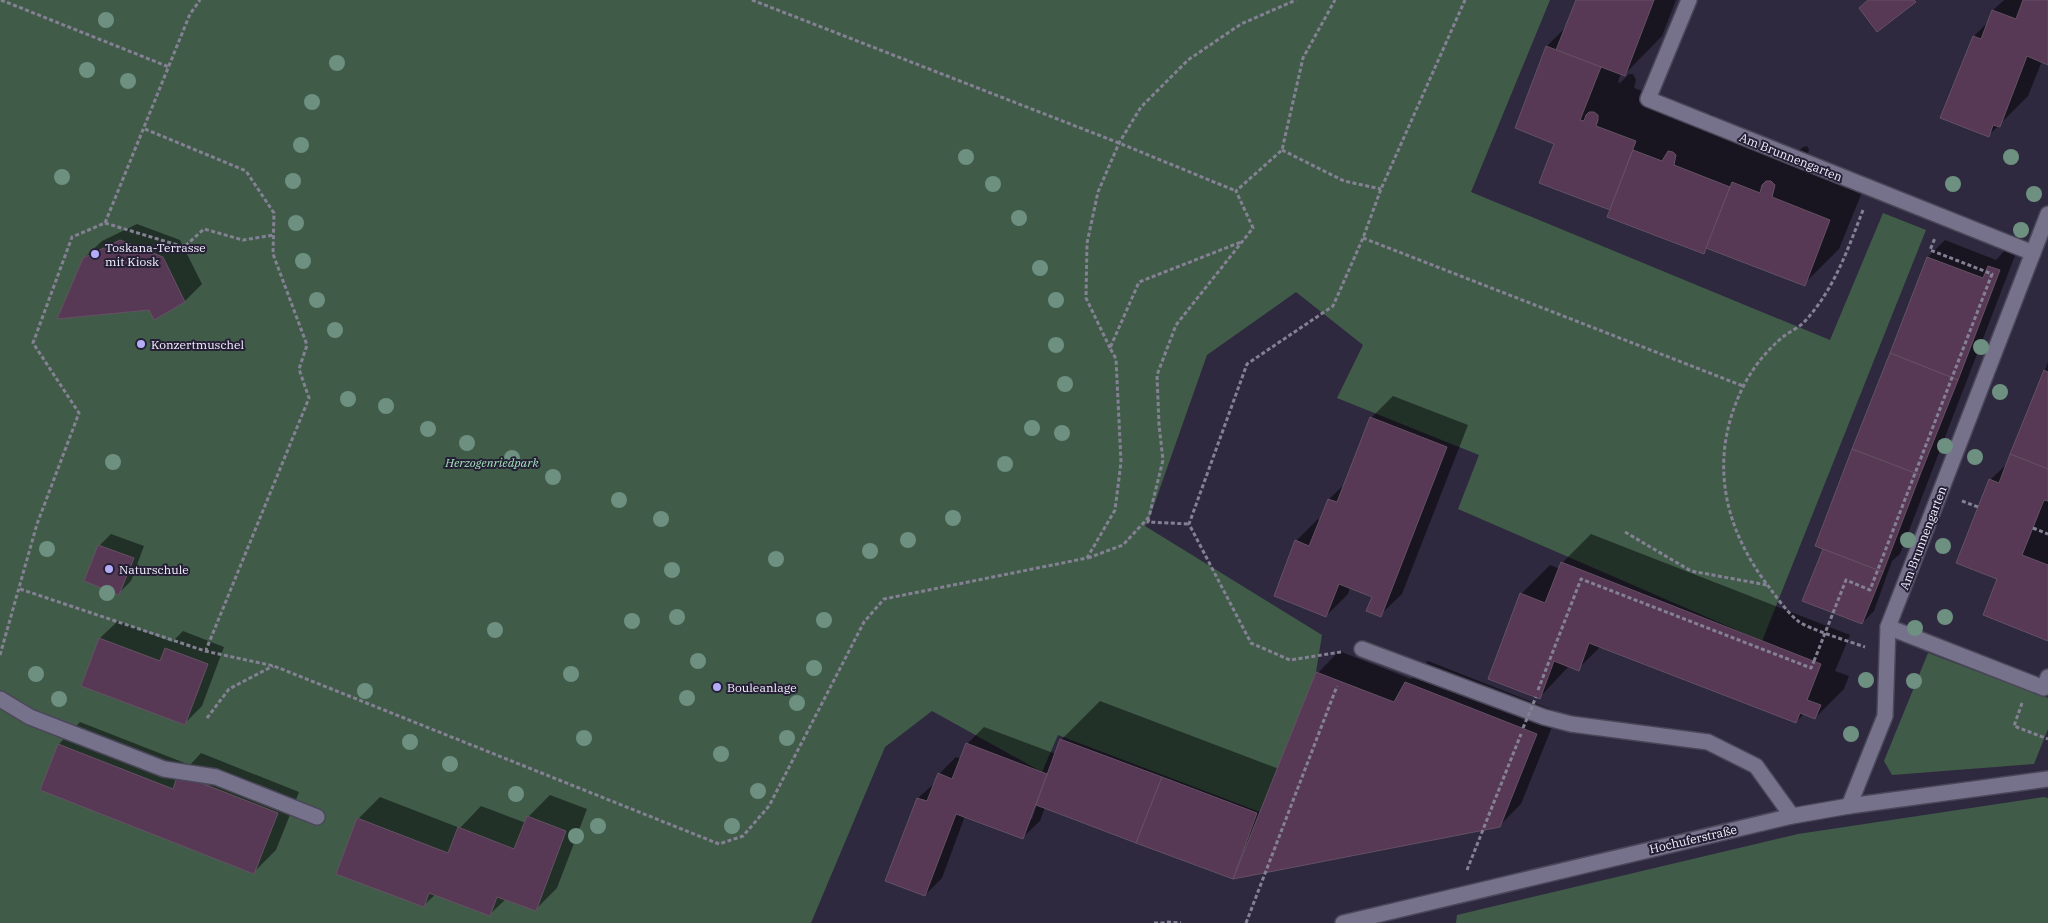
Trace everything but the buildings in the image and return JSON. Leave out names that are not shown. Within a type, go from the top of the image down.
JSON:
[{"type":"street","name":"Am Brunnengarten","points":[[1689,0],[1648,99],[2033,252]]},
{"type":"street","name":"Am Brunnengarten","points":[[1849,806],[1884,716],[1888,627],[2048,214]]},
{"type":"street","points":[[1888,627],[2044,688],[2048,677]]},
{"type":"street","points":[[1362,649],[1544,717],[1571,724],[1708,742],[1756,766],[1792,816]]},
{"type":"street","points":[[0,699],[30,717],[164,769],[216,777],[317,817]]},
{"type":"street","name":"Hochuferstraße","points":[[1343,923],[1457,894],[1792,816],[1849,806],[2048,779]]},
{"type":"path","points":[[1,0],[169,67]]},
{"type":"path","points":[[105,223],[145,129],[190,14],[200,0]]},
{"type":"path","points":[[752,0],[1119,143],[1236,191],[1253,228],[1176,325],[1157,376],[1159,425],[1164,460],[1148,522],[1189,524]]},
{"type":"path","points":[[1087,558],[1115,510],[1121,462],[1116,359],[1086,298],[1087,243],[1098,192],[1119,143],[1141,107],[1188,60],[1241,24],[1296,0]]},
{"type":"path","points":[[1236,191],[1282,150],[1303,58],[1335,0]]},
{"type":"path","points":[[1362,649],[1290,660],[1252,643],[1189,524],[1247,364],[1333,306],[1363,238],[1381,189],[1465,0]]},
{"type":"path","points":[[145,129],[246,171],[274,213],[273,254],[307,345],[299,369],[309,398],[206,650]]},
{"type":"path","points":[[1282,150],[1344,181],[1381,189]]},
{"type":"path","points":[[1871,189],[1845,256],[1830,286],[1805,321],[1784,336],[1761,358],[1744,386],[1730,422],[1725,444],[1722,473],[1724,495],[1744,549],[1768,586],[1799,622],[1887,655]]},
{"type":"path","points":[[0,655],[37,524],[79,413],[33,343],[72,237],[105,223],[184,247],[204,229],[243,240],[274,235]]},
{"type":"path","points":[[1457,894],[1581,579],[1811,668],[1846,580],[1870,590],[1992,274],[1930,250],[1935,236]]},
{"type":"path","points":[[1363,238],[1744,386]]},
{"type":"path","points":[[1110,348],[1139,282],[1241,242]]},
{"type":"path","points":[[20,589],[206,650],[274,666],[719,844],[744,836],[769,806],[864,622],[884,599],[1087,558],[1123,545],[1149,517]]},
{"type":"path","points":[[2033,528],[2048,534]]},
{"type":"path","points":[[1625,532],[1691,571],[1768,586]]},
{"type":"path","points":[[207,718],[229,689],[274,666]]},
{"type":"path","points":[[1246,923],[1337,686]]},
{"type":"path","points":[[2031,706],[2022,703],[2014,726],[2048,739]]},
{"type":"path","points":[[1154,923],[1181,923]]},
{"type":"green space","name":"Herzogenriedpark","points":[[0,0],[1550,0],[1471,192],[1830,340],[1883,213],[1926,230],[1762,641],[1458,509],[1479,455],[1337,398],[1363,345],[1296,292],[1207,355],[1145,526],[1322,635],[1316,672],[1260,812],[1058,735],[1042,772],[932,711],[885,747],[811,923],[0,923]]},
{"type":"green space","points":[[1928,653],[2048,698],[2048,729],[2034,764],[1892,775],[1884,761]]},
{"type":"green space","points":[[2044,797],[2048,798],[2048,923],[1456,923],[1457,915],[1798,834]]},
{"type":"place","name":"Toskana-Terrasse mit Kiosk","points":[[95,254]]},
{"type":"place","name":"Konzertmuschel","points":[[141,344]]},
{"type":"place","name":"Naturschule","points":[[109,569]]},
{"type":"place","name":"Bouleanlage","points":[[717,687]]}]
